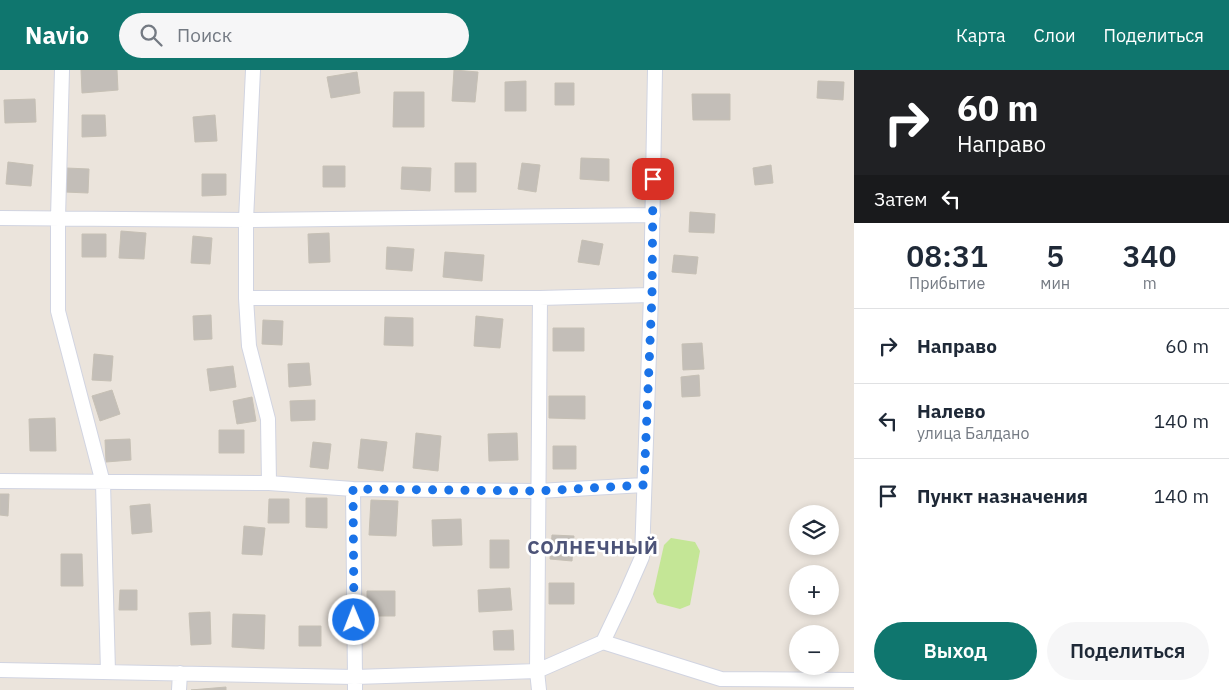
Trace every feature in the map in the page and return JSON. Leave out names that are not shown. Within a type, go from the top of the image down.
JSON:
[{"type":"street","points":[[62,70],[58,218],[58,311],[102,482],[108,672]]},
{"type":"street","points":[[253,70],[246,220],[246,298],[250,346],[268,418],[269,483]]},
{"type":"street","points":[[0,670],[180,673],[355,683],[537,671],[603,642],[642,556],[652,295],[655,70]]},
{"type":"street","points":[[0,218],[246,220],[653,215]]},
{"type":"street","points":[[246,298],[540,298],[652,295]]},
{"type":"street","points":[[539,690],[537,671],[540,298]]},
{"type":"street","points":[[0,481],[269,483],[353,489],[538,491],[644,485]]},
{"type":"street","points":[[353,489],[355,683]]},
{"type":"street","points":[[603,642],[721,680],[854,680]]},
{"type":"street","points":[[179,690],[180,673]]},
{"type":"green space","points":[[671,538],[695,542],[700,551],[690,605],[680,609],[657,603],[653,594],[664,545]]},
{"type":"building","points":[[81,70],[117,70],[118,90],[82,93]]},
{"type":"building","points":[[454,70],[478,72],[475,102],[452,101]]},
{"type":"building","points":[[357,72],[360,93],[331,98],[327,77]]},
{"type":"building","points":[[526,81],[526,111],[505,111],[505,82]]},
{"type":"building","points":[[818,81],[844,82],[843,100],[817,98]]},
{"type":"building","points":[[555,83],[574,83],[574,105],[555,105]]},
{"type":"building","points":[[394,92],[424,92],[424,127],[393,127]]},
{"type":"building","points":[[692,94],[730,94],[730,120],[693,120]]},
{"type":"building","points":[[35,99],[36,122],[5,123],[4,100]]},
{"type":"building","points":[[82,115],[105,115],[106,136],[82,137]]},
{"type":"building","points":[[215,115],[217,141],[195,142],[193,117]]},
{"type":"building","points":[[581,158],[609,159],[609,181],[580,179]]},
{"type":"building","points":[[8,162],[33,165],[31,186],[6,184]]},
{"type":"building","points":[[455,163],[476,163],[476,192],[455,192]]},
{"type":"building","points":[[522,163],[540,165],[536,192],[518,189]]},
{"type":"building","points":[[771,165],[773,183],[755,185],[753,168]]},
{"type":"building","points":[[323,166],[345,166],[345,187],[323,187]]},
{"type":"building","points":[[402,167],[431,168],[430,191],[401,189]]},
{"type":"building","points":[[66,168],[89,169],[88,193],[65,192]]},
{"type":"building","points":[[202,174],[226,174],[226,195],[202,196]]},
{"type":"building","points":[[690,212],[715,214],[714,233],[689,232]]},
{"type":"building","points":[[121,231],[146,233],[144,259],[119,258]]},
{"type":"building","points":[[329,233],[330,262],[309,263],[308,234]]},
{"type":"building","points":[[82,234],[106,234],[106,257],[82,257]]},
{"type":"building","points":[[193,236],[212,238],[210,264],[191,263]]},
{"type":"building","points":[[582,240],[603,244],[599,265],[578,262]]},
{"type":"building","points":[[387,247],[414,249],[412,271],[386,269]]},
{"type":"building","points":[[445,252],[484,255],[482,281],[443,277]]},
{"type":"building","points":[[674,255],[698,257],[696,274],[672,272]]},
{"type":"building","points":[[211,315],[212,339],[194,340],[193,316]]},
{"type":"building","points":[[476,316],[503,319],[500,348],[474,346]]},
{"type":"building","points":[[385,317],[413,318],[413,346],[384,345]]},
{"type":"building","points":[[263,320],[283,321],[282,345],[262,344]]},
{"type":"building","points":[[553,328],[584,328],[584,351],[553,351]]},
{"type":"building","points":[[702,343],[704,369],[683,370],[682,344]]},
{"type":"building","points":[[94,354],[113,356],[111,381],[92,380]]},
{"type":"building","points":[[309,363],[311,385],[289,387],[288,364]]},
{"type":"building","points":[[233,366],[236,387],[210,391],[207,369]]},
{"type":"building","points":[[699,375],[700,396],[682,397],[681,377]]},
{"type":"building","points":[[112,390],[120,414],[100,421],[92,396]]},
{"type":"building","points":[[549,396],[585,396],[585,419],[549,418]]},
{"type":"building","points":[[252,397],[256,421],[237,424],[233,401]]},
{"type":"building","points":[[315,400],[315,420],[291,421],[290,401]]},
{"type":"building","points":[[55,418],[56,451],[30,451],[29,419]]},
{"type":"building","points":[[219,430],[244,430],[244,453],[219,453]]},
{"type":"building","points":[[416,433],[441,436],[438,471],[413,468]]},
{"type":"building","points":[[517,433],[518,460],[489,461],[488,434]]},
{"type":"building","points":[[130,439],[131,460],[106,462],[105,440]]},
{"type":"building","points":[[361,439],[387,442],[383,471],[358,468]]},
{"type":"building","points":[[313,442],[331,444],[328,469],[310,467]]},
{"type":"building","points":[[553,446],[576,446],[576,469],[553,469]]},
{"type":"building","points":[[0,494],[9,494],[8,516],[0,515]]},
{"type":"building","points":[[306,498],[327,498],[327,528],[306,527]]},
{"type":"building","points":[[269,499],[289,499],[289,523],[268,523]]},
{"type":"building","points":[[371,500],[398,501],[396,536],[369,535]]},
{"type":"building","points":[[150,504],[152,532],[132,534],[130,506]]},
{"type":"building","points":[[461,519],[462,545],[433,546],[432,520]]},
{"type":"building","points":[[244,526],[265,528],[262,555],[242,554]]},
{"type":"building","points":[[552,535],[574,536],[572,561],[550,559]]},
{"type":"building","points":[[490,540],[509,540],[509,568],[490,568]]},
{"type":"building","points":[[61,554],[82,554],[83,586],[61,586]]},
{"type":"building","points":[[549,583],[574,583],[574,604],[549,604]]},
{"type":"building","points":[[510,588],[512,610],[479,612],[478,590]]},
{"type":"building","points":[[120,590],[137,590],[137,610],[119,610]]},
{"type":"building","points":[[367,591],[395,591],[395,616],[367,616]]},
{"type":"building","points":[[210,612],[211,644],[191,645],[189,613]]},
{"type":"building","points":[[233,614],[265,615],[264,649],[232,647]]},
{"type":"building","points":[[299,626],[321,626],[321,646],[299,646]]},
{"type":"building","points":[[513,630],[514,650],[494,650],[493,631]]},
{"type":"building","points":[[226,687],[226,690],[191,690]]},
{"type":"district","name":"СОЛНЕЧНЫЙ","points":[[593,547]]},
{"type":"route","points":[[354,620],[353,489],[538,491],[644,485],[652,295],[653,179]]}]
